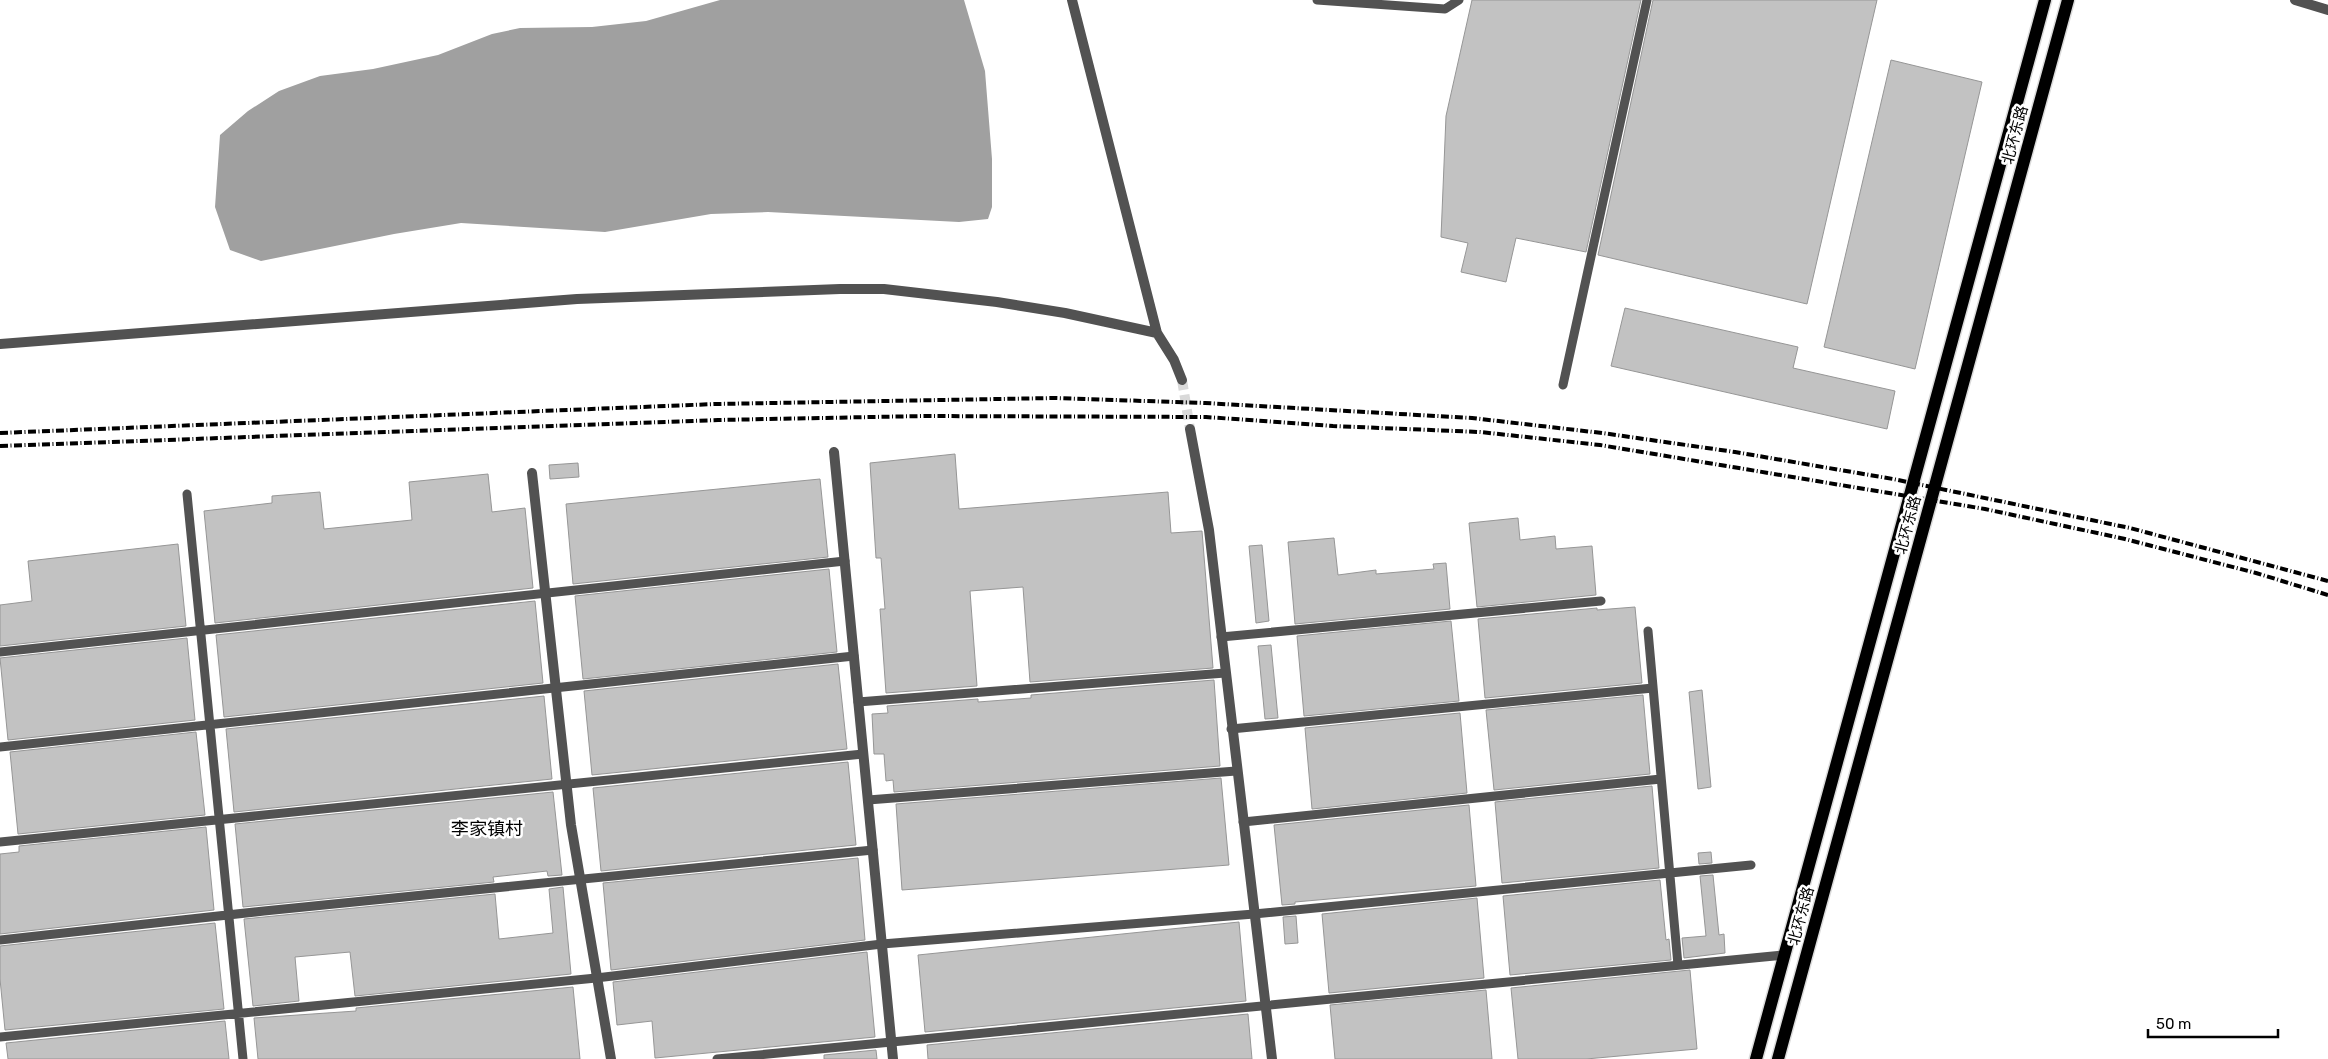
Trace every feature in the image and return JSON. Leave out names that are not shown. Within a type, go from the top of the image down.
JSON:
[{"type":"main road","name":"北环东路","points":[[1756,1059],[2046,0]]},
{"type":"main road","name":"北环东路","points":[[1778,1059],[2068,0]]},
{"type":"street","points":[[1072,0],[1157,333],[1174,360],[1182,380]]},
{"type":"street","points":[[2294,0],[2328,10]]},
{"type":"street","points":[[0,344],[577,299],[849,289],[884,289],[997,302],[1064,313],[1157,333]]},
{"type":"street","points":[[1190,429],[1209,530],[1236,771],[1272,1059]]},
{"type":"street","points":[[834,452],[893,1059]]},
{"type":"street","points":[[532,473],[566,785],[579,881],[611,1059]]},
{"type":"lane","points":[[1317,0],[1445,9],[1459,0]]},
{"type":"lane","points":[[1563,385],[1647,0]]},
{"type":"lane","points":[[187,494],[243,1059]]},
{"type":"lane","points":[[0,652],[845,561]]},
{"type":"lane","points":[[1221,638],[1601,601]]},
{"type":"lane","points":[[1648,631],[1678,966]]},
{"type":"lane","points":[[0,747],[854,656]]},
{"type":"lane","points":[[858,702],[1225,673]]},
{"type":"lane","points":[[1232,729],[1653,688]]},
{"type":"lane","points":[[0,842],[864,754]]},
{"type":"lane","points":[[868,800],[1236,771]]},
{"type":"lane","points":[[1243,822],[1661,780]]},
{"type":"lane","points":[[0,940],[873,850]]},
{"type":"lane","points":[[0,1037],[596,978],[882,944],[1254,914],[1751,865]]},
{"type":"lane","points":[[717,1059],[1784,955]]},
{"type":"shaded area","points":[[720,0],[964,0],[985,71],[992,159],[992,207],[988,219],[959,222],[768,212],[711,214],[605,232],[461,223],[394,234],[261,261],[230,250],[215,207],[220,135],[248,111],[279,91],[320,76],[373,69],[438,55],[492,34],[520,28],[592,27],[646,21]]},
{"type":"building","points":[[1472,0],[1641,0],[1586,252],[1516,238],[1506,282],[1461,272],[1468,243],[1441,237],[1446,116]]},
{"type":"building","points":[[1653,0],[1877,0],[1807,304],[1598,255]]},
{"type":"building","points":[[1891,60],[1982,82],[1915,369],[1824,347]]},
{"type":"building","points":[[1625,308],[1798,347],[1793,368],[1895,391],[1887,429],[1611,366]]},
{"type":"building","points":[[955,454],[959,509],[1168,492],[1171,533],[1202,531],[1213,668],[1030,682],[1023,587],[970,591],[977,686],[886,693],[880,609],[885,609],[881,558],[876,558],[870,463]]},
{"type":"building","points":[[578,463],[579,477],[550,479],[549,465]]},
{"type":"building","points":[[488,474],[492,512],[525,508],[533,588],[215,623],[204,511],[272,503],[272,496],[320,492],[324,529],[412,520],[409,482]]},
{"type":"building","points":[[820,479],[828,557],[573,584],[566,504]]},
{"type":"building","points":[[1518,518],[1520,540],[1555,536],[1556,549],[1592,546],[1596,595],[1477,607],[1469,523]]},
{"type":"building","points":[[1334,538],[1338,575],[1376,570],[1376,574],[1434,569],[1433,564],[1446,563],[1450,609],[1295,624],[1288,542]]},
{"type":"building","points":[[178,544],[186,626],[0,646],[0,605],[32,601],[28,561]]},
{"type":"building","points":[[1262,545],[1269,621],[1256,623],[1249,546]]},
{"type":"building","points":[[829,569],[837,652],[583,679],[575,596]]},
{"type":"building","points":[[535,601],[543,683],[224,717],[216,635]]},
{"type":"building","points":[[1635,607],[1642,683],[1485,698],[1478,619],[1597,608],[1597,610]]},
{"type":"building","points":[[1451,621],[1459,701],[1304,716],[1297,636]]},
{"type":"building","points":[[187,638],[195,720],[8,740],[0,658]]},
{"type":"building","points":[[1271,645],[1278,718],[1265,719],[1258,646]]},
{"type":"building","points":[[838,664],[847,749],[592,775],[584,691]]},
{"type":"building","points":[[1214,680],[1220,766],[894,792],[893,780],[886,781],[884,754],[874,754],[872,714],[888,713],[887,706],[978,699],[978,702],[1031,698],[1031,695]]},
{"type":"building","points":[[1702,690],[1711,787],[1698,789],[1689,692]]},
{"type":"building","points":[[1643,695],[1650,774],[1494,790],[1486,710]]},
{"type":"building","points":[[544,696],[552,779],[234,812],[226,729]]},
{"type":"building","points":[[1460,713],[1467,793],[1312,809],[1305,728]]},
{"type":"building","points":[[196,732],[205,815],[18,834],[10,752]]},
{"type":"building","points":[[848,762],[856,845],[601,871],[593,788]]},
{"type":"building","points":[[1221,778],[1229,865],[902,890],[896,804]]},
{"type":"building","points":[[1652,786],[1659,868],[1502,883],[1495,802]]},
{"type":"building","points":[[553,792],[562,875],[548,876],[547,871],[493,877],[494,882],[243,907],[235,824]]},
{"type":"building","points":[[1469,805],[1476,886],[1295,902],[1295,904],[1282,905],[1274,825]]},
{"type":"building","points":[[206,827],[214,910],[0,934],[0,854],[19,852],[19,846]]},
{"type":"building","points":[[1711,852],[1712,863],[1699,864],[1698,853]]},
{"type":"building","points":[[858,858],[865,940],[611,970],[603,883]]},
{"type":"building","points":[[1713,875],[1719,935],[1724,934],[1725,953],[1684,958],[1682,938],[1706,936],[1700,876]]},
{"type":"building","points":[[1660,880],[1666,940],[1669,939],[1671,960],[1510,975],[1503,896]]},
{"type":"building","points":[[563,887],[571,974],[355,996],[350,952],[295,957],[299,1001],[253,1006],[244,919],[495,894],[499,939],[553,933],[549,889]]},
{"type":"building","points":[[1477,898],[1484,978],[1329,993],[1322,914]]},
{"type":"building","points":[[1296,916],[1298,943],[1285,944],[1283,917]]},
{"type":"building","points":[[1239,922],[1246,1001],[925,1032],[918,955]]},
{"type":"building","points":[[215,923],[224,1009],[5,1030],[0,979],[0,946]]},
{"type":"building","points":[[867,952],[875,1037],[655,1058],[652,1021],[617,1025],[613,982]]},
{"type":"building","points":[[1690,970],[1697,1049],[1586,1059],[1518,1059],[1511,988]]},
{"type":"building","points":[[573,987],[580,1059],[258,1059],[254,1018],[356,1011],[356,1008]]},
{"type":"building","points":[[1486,990],[1492,1059],[1335,1059],[1330,1005]]},
{"type":"building","points":[[1248,1014],[1252,1059],[928,1059],[927,1045]]},
{"type":"building","points":[[225,1021],[229,1059],[8,1059],[6,1043]]},
{"type":"building","points":[[876,1050],[877,1059],[824,1059],[824,1055]]},
{"type":"tunnel","points":[[1182,380],[1190,429]]},
{"type":"railway","points":[[0,433],[715,404],[1055,398],[1205,403],[1472,418],[1602,433],[1735,452],[1893,479],[2130,528],[2328,581]]},
{"type":"railway","points":[[0,446],[718,420],[924,416],[1206,417],[1333,426],[1480,432],[1600,445],[1985,509],[2125,539],[2256,573],[2328,595]]},
{"type":"district","name":"李家镇村","points":[[487,829]]}]
